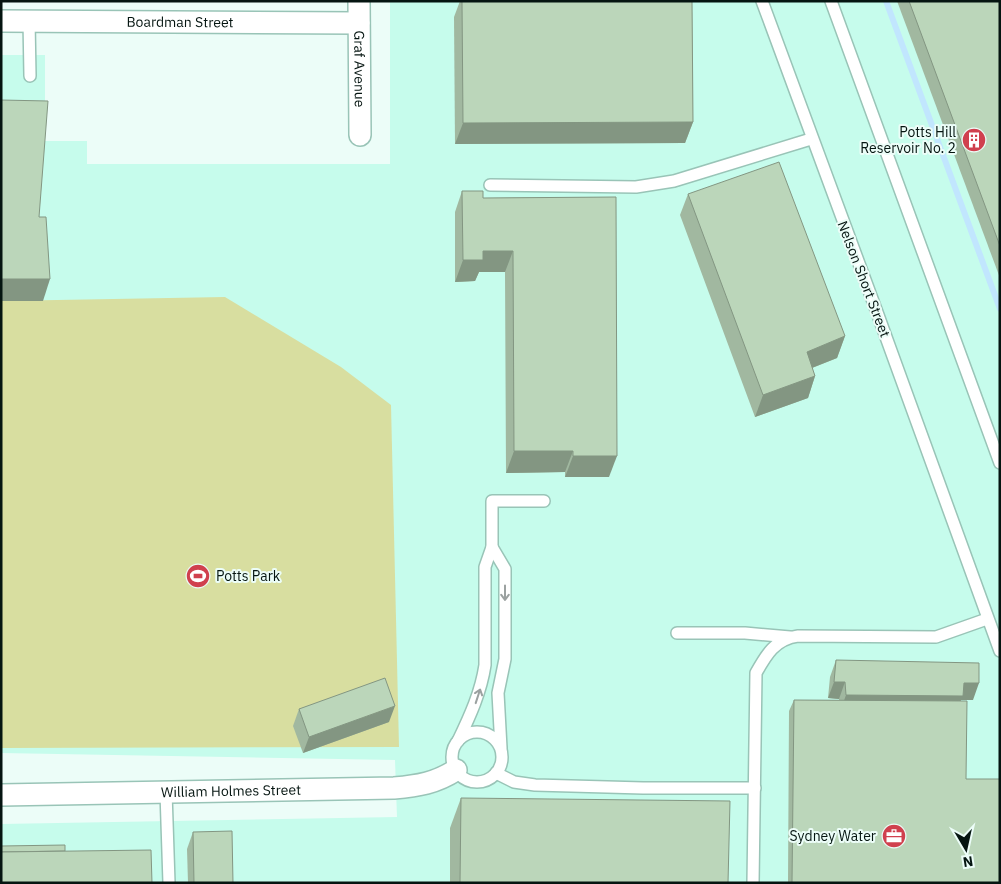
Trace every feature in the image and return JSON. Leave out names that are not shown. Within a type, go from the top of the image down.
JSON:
[{"type":"street","name":"Graf Avenue","points":[[359,1],[360,134]]},
{"type":"street","name":"Boardman Street","points":[[1,21],[360,23]]},
{"type":"street","name":"William Holmes Street","points":[[1,795],[394,788],[442,780],[456,770]]},
{"type":"lane","name":"Nelson Short Street","points":[[762,1],[1000,652]]},
{"type":"lane","points":[[831,1],[1000,463]]},
{"type":"lane","points":[[29,20],[30,76]]},
{"type":"lane","points":[[490,186],[636,187],[674,181],[811,139]]},
{"type":"lane","points":[[492,547],[505,569],[505,659],[498,693],[503,757],[501,766],[496,773],[490,778],[477,782],[468,780],[456,770],[452,757],[454,748],[477,700],[483,679],[485,567],[492,547],[492,501],[544,501]]},
{"type":"lane","points":[[677,633],[745,633],[790,637],[936,637],[988,619]]},
{"type":"lane","points":[[753,883],[756,673],[769,650],[790,637]]},
{"type":"lane","points":[[458,741],[465,735],[476,732],[484,733],[497,741],[501,748]]},
{"type":"lane","points":[[496,773],[514,782],[535,785],[643,788],[755,788]]},
{"type":"lane","points":[[166,792],[168,883]]},
{"type":"shaded area","points":[[390,1],[1000,1],[1000,883],[1,883],[1,824],[397,817],[395,760],[1,753],[1,55],[45,55],[45,141],[87,141],[87,164],[390,164]]},
{"type":"shaded area","name":"Potts Park","points":[[225,297],[341,367],[391,405],[399,747],[1,748],[1,301]]},
{"type":"building","points":[[462,1],[692,1],[693,122],[463,123]]},
{"type":"building","name":"Potts Hill Reservoir No. 2","points":[[909,1],[1000,1],[1000,246]]},
{"type":"building","points":[[1,100],[48,101],[39,217],[46,217],[50,279],[1,279]]},
{"type":"building","points":[[779,162],[845,336],[807,352],[815,376],[763,395],[688,194]]},
{"type":"building","points":[[462,191],[483,191],[483,198],[616,197],[617,456],[573,456],[573,451],[514,451],[513,251],[483,251],[483,260],[463,260]]},
{"type":"building","points":[[836,660],[979,663],[979,683],[964,683],[963,696],[846,695],[845,682],[834,682]]},
{"type":"building","points":[[385,678],[395,706],[309,737],[299,709]]},
{"type":"building","name":"Sydney Water","points":[[794,700],[967,701],[966,779],[1000,779],[1000,883],[792,883]]},
{"type":"building","points":[[461,798],[730,801],[728,883],[460,883]]},
{"type":"building","points":[[232,831],[233,883],[194,883],[193,832]]},
{"type":"building","points":[[65,845],[65,851],[1,852],[1,846]]},
{"type":"building","points":[[151,850],[152,883],[1,883],[1,852]]},
{"type":"waterway","points":[[886,1],[1000,309]]},
{"type":"place","name":"Potts Hill Reservoir No. 2","points":[[974,140]]},
{"type":"place","name":"Potts Park","points":[[198,576]]},
{"type":"place","name":"Sydney Water","points":[[894,836]]}]
